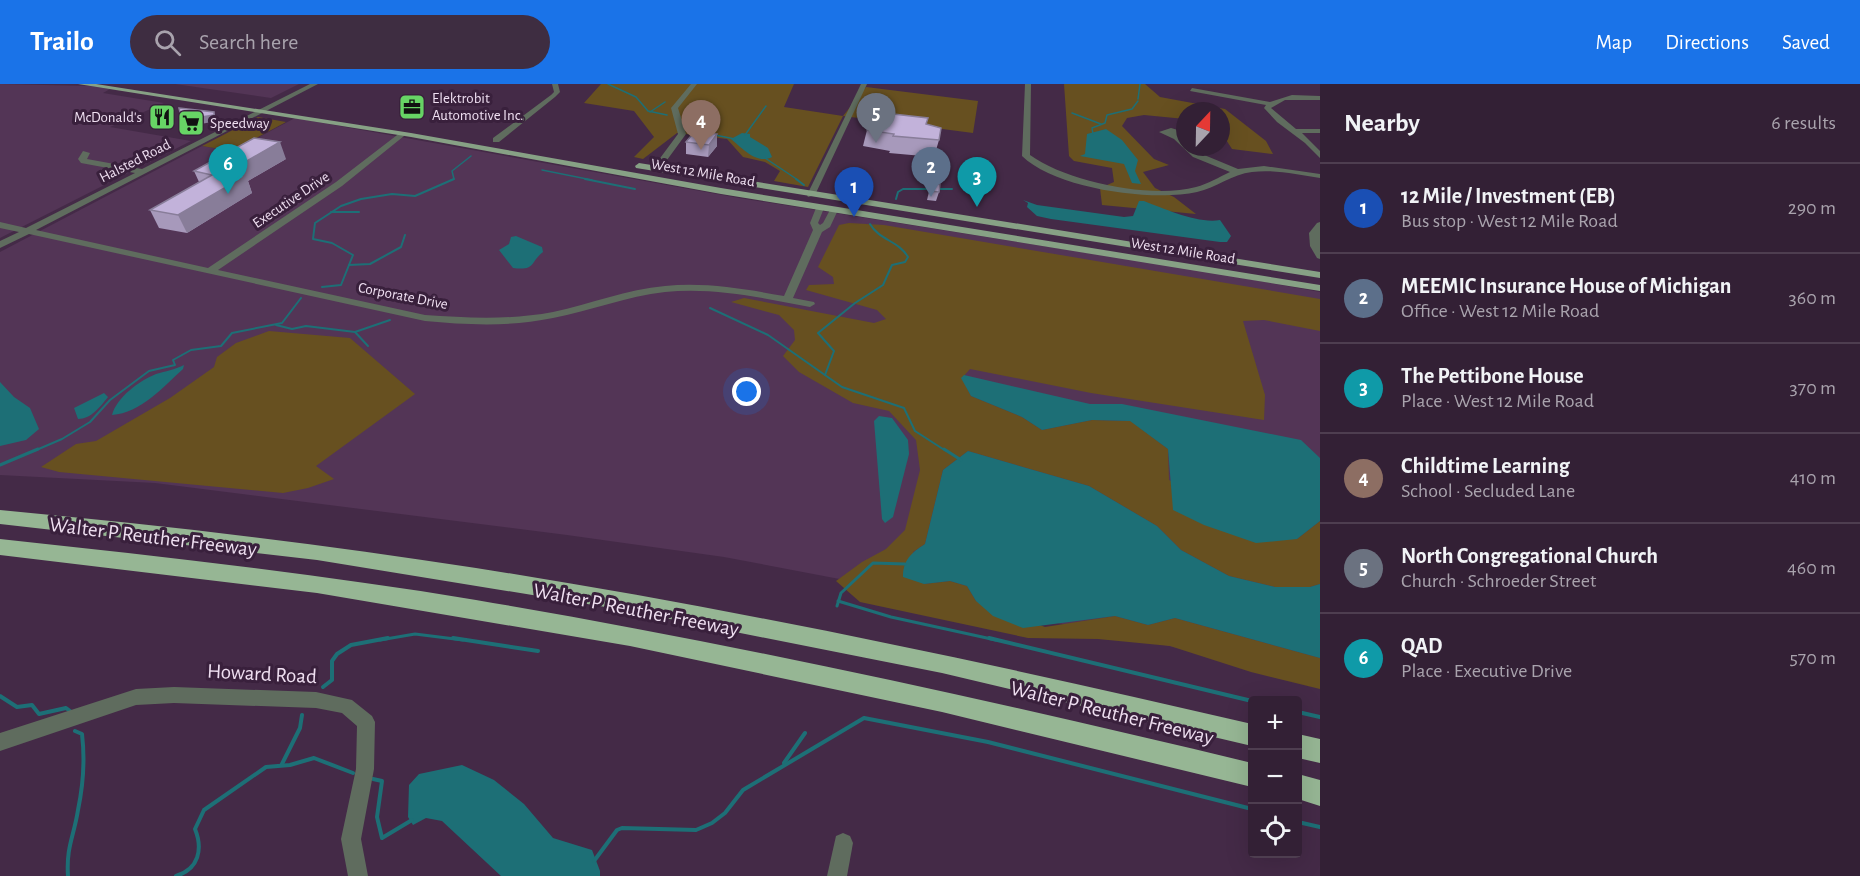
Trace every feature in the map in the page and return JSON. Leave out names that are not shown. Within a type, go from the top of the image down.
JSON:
[{"type":"highway","name":"Walter P Reuther Freeway","points":[[0,517],[278,547],[457,571],[630,600],[950,664],[1248,734]]},
{"type":"highway","name":"Walter P Reuther Freeway","points":[[0,547],[294,581],[608,631],[886,687],[1248,774]]},
{"type":"highway","points":[[1302,747],[1320,752]]},
{"type":"highway","points":[[1302,788],[1320,793]]},
{"type":"main road","name":"West 12 Mile Road","points":[[82,84],[411,135],[820,208],[834,204],[1013,227],[1320,275]]},
{"type":"main road","name":"West 12 Mile Road","points":[[114,88],[136,84],[382,121],[811,195],[834,204],[1003,237],[1320,288]]},
{"type":"main road","points":[[151,94],[148,93],[166,88]]},
{"type":"main road","points":[[234,107],[250,101]]},
{"type":"main road","points":[[285,115],[292,110],[306,110]]},
{"type":"main road","points":[[359,127],[375,125],[382,121]]},
{"type":"main road","points":[[477,147],[471,143],[496,140]]},
{"type":"main road","points":[[658,180],[670,179],[674,172]]},
{"type":"main road","points":[[721,191],[713,186],[718,183],[733,182]]},
{"type":"main road","points":[[1003,237],[1016,233],[1013,227]]},
{"type":"main road","points":[[1245,276],[1235,271],[1234,268],[1248,264]]},
{"type":"street","name":"Halsted Road","points":[[0,245],[315,84]]},
{"type":"street","points":[[496,140],[553,96],[556,92],[555,84]]},
{"type":"street","points":[[651,169],[682,134],[675,104],[694,84]]},
{"type":"street","points":[[811,195],[864,84]]},
{"type":"street","points":[[1028,84],[1026,156],[1050,173],[1089,183],[1176,192],[1196,190],[1238,172],[1263,169],[1320,176]]},
{"type":"street","points":[[1192,90],[1270,104],[1284,98],[1320,98]]},
{"type":"street","points":[[1270,104],[1267,108],[1273,117],[1308,139],[1320,156]]},
{"type":"street","points":[[1297,131],[1320,131]]},
{"type":"street","name":"Executive Drive","points":[[211,270],[339,184],[401,134]]},
{"type":"street","name":"Executive Drive","points":[[383,149],[394,147],[411,135]]},
{"type":"street","points":[[86,153],[82,159],[84,161],[143,172]]},
{"type":"street","points":[[1196,156],[1238,172]]},
{"type":"street","points":[[787,300],[818,230],[828,225],[834,204]]},
{"type":"street","points":[[818,230],[814,223],[820,208]]},
{"type":"street","name":"Corporate Drive","points":[[0,225],[424,318],[465,322],[506,321],[553,315],[662,289],[717,288],[810,304]]},
{"type":"street","points":[[1320,225],[1314,233],[1315,246],[1320,256]]},
{"type":"street","name":"Howard Road","points":[[0,742],[136,697],[234,695],[316,699],[346,706],[366,722],[365,769],[351,839],[358,876]]},
{"type":"street","points":[[837,876],[843,843]]},
{"type":"shaded area","points":[[0,84],[90,86],[110,89],[103,93],[164,103],[110,127],[191,141],[0,238]]},
{"type":"shaded area","points":[[175,84],[299,84],[271,98]]},
{"type":"shaded area","points":[[601,84],[794,84],[784,107],[843,116],[808,187],[774,181],[780,171],[765,162],[743,157],[727,139],[677,133],[643,159],[634,157],[654,137],[634,111],[584,103]]},
{"type":"shaded area","points":[[1064,84],[1145,84],[1160,97],[1187,102],[1176,102],[1176,118],[1144,115],[1127,118],[1122,126],[1154,159],[1169,165],[1143,172],[1155,188],[1174,197],[1196,214],[1102,205],[1100,188],[1114,182],[1112,168],[1074,161],[1069,156]]},
{"type":"shaded area","points":[[866,87],[978,101],[973,133],[843,116]]},
{"type":"shaded area","points":[[1230,113],[1266,141],[1273,154],[1232,149],[1230,146]]},
{"type":"shaded area","points":[[258,117],[286,122],[232,151],[202,146]]},
{"type":"shaded area","points":[[295,118],[739,198],[1215,273],[1320,292],[1320,681],[1237,660],[724,557],[155,483],[0,475],[0,252],[202,146],[233,151]]},
{"type":"shaded area","points":[[1106,129],[1122,140],[1138,160],[1135,171],[1141,184],[1132,183],[1124,164],[1080,156],[1085,154],[1087,134]]},
{"type":"shaded area","points":[[742,133],[750,134],[750,137],[768,148],[772,157],[761,159],[755,157],[731,139]]},
{"type":"shaded area","points":[[1023,200],[1037,205],[1124,217],[1133,216],[1139,201],[1144,201],[1192,218],[1220,220],[1231,236],[1227,242],[1220,242],[1051,219],[1037,216]]},
{"type":"shaded area","points":[[849,223],[884,225],[1320,299],[1320,331],[1264,320],[1243,321],[1265,395],[1264,420],[1091,393],[970,369],[962,378],[971,396],[1022,417],[1042,430],[1092,420],[1131,421],[1168,449],[1169,480],[1297,539],[1320,521],[1320,584],[1310,587],[1275,587],[1229,576],[1181,550],[1157,526],[1089,486],[968,451],[943,470],[925,544],[913,552],[924,584],[950,581],[967,586],[976,601],[1045,627],[1115,616],[1148,625],[1175,618],[1320,658],[1320,689],[1251,672],[1170,646],[1098,639],[1028,638],[860,602],[836,581],[862,562],[886,549],[905,530],[920,470],[916,440],[889,411],[853,403],[799,372],[783,356],[795,340],[794,330],[779,315],[731,302],[744,298],[874,323],[886,319],[877,310],[806,290],[809,285],[834,284],[833,277],[818,267],[839,225]]},
{"type":"shaded area","points":[[516,236],[542,247],[543,252],[529,267],[513,268],[499,250],[509,244],[511,237]]},
{"type":"shaded area","points":[[269,331],[350,338],[415,394],[316,466],[334,479],[283,493],[59,472],[41,467],[76,444],[96,441],[170,398],[214,367],[217,357],[236,343]]},
{"type":"shaded area","points":[[184,365],[183,369],[168,384],[151,398],[133,410],[112,415],[119,402],[136,385],[156,374]]},
{"type":"shaded area","points":[[964,375],[1090,404],[1122,404],[1301,440],[1320,458],[1320,521],[1297,539],[1256,543],[1204,525],[1173,510],[1168,449],[1130,421],[1092,420],[1042,430],[1022,417],[971,396],[961,378]]},
{"type":"shaded area","points":[[0,382],[14,397],[30,408],[39,429],[26,440],[0,446]]},
{"type":"shaded area","points":[[104,393],[108,397],[91,415],[78,419],[74,408]]},
{"type":"shaded area","points":[[879,416],[892,418],[908,440],[909,454],[893,517],[885,523],[882,519],[874,421]]},
{"type":"shaded area","points":[[968,451],[1089,486],[1157,526],[1181,550],[1229,576],[1275,587],[1310,587],[1320,584],[1320,658],[1175,618],[1148,625],[1115,616],[1023,628],[993,616],[976,601],[967,586],[950,581],[924,584],[903,577],[904,566],[909,558],[925,544],[943,470]]},
{"type":"shaded area","points":[[462,765],[494,780],[524,804],[553,838],[592,850],[600,876],[501,876],[442,821],[426,818],[413,825],[408,817],[409,785],[419,774]]},
{"type":"building","points":[[179,108],[214,112],[214,115],[182,120]]},
{"type":"building","points":[[893,114],[928,118],[926,124],[941,128],[939,140],[893,136],[894,134],[867,130],[871,118],[891,121]]},
{"type":"building","points":[[695,131],[717,134],[709,145],[686,142]]},
{"type":"building","points":[[254,138],[280,142],[238,166],[241,170],[239,175],[245,176],[178,215],[150,210],[212,175],[194,171]]},
{"type":"building","points":[[931,183],[940,184],[939,192],[929,191]]},
{"type":"waterway","points":[[608,84],[636,97],[651,112]]},
{"type":"waterway","points":[[1138,99],[1140,84]]},
{"type":"waterway","points":[[1093,134],[1092,128],[1105,123],[1107,115],[1132,109],[1138,101]]},
{"type":"waterway","points":[[651,112],[665,102]]},
{"type":"waterway","points":[[745,135],[766,106]]},
{"type":"waterway","points":[[651,112],[667,115]]},
{"type":"waterway","points":[[688,113],[697,116],[691,129],[703,132]]},
{"type":"waterway","points":[[1072,113],[1101,124]]},
{"type":"waterway","points":[[715,135],[735,139]]},
{"type":"waterway","points":[[454,179],[452,171],[471,156]]},
{"type":"waterway","points":[[765,158],[798,180]]},
{"type":"waterway","points":[[542,170],[592,180]]},
{"type":"waterway","points":[[332,212],[361,199],[392,194],[415,196],[454,179]]},
{"type":"waterway","points":[[585,179],[635,189]]},
{"type":"waterway","points":[[796,179],[804,185]]},
{"type":"waterway","points":[[896,199],[898,192],[903,189],[952,189]]},
{"type":"waterway","points":[[332,212],[359,212]]},
{"type":"waterway","points":[[332,212],[315,223],[313,239],[332,243],[353,255],[349,265]]},
{"type":"waterway","points":[[825,375],[834,351],[818,333],[855,303],[883,285],[892,265],[905,262],[908,257],[900,247],[878,234],[870,224]]},
{"type":"waterway","points":[[349,265],[370,264],[401,247],[405,235]]},
{"type":"waterway","points":[[322,287],[341,285],[349,265]]},
{"type":"waterway","points":[[34,451],[62,439],[90,422],[110,400],[149,371],[175,365],[173,360],[191,350],[221,346],[232,333],[282,323],[301,298]]},
{"type":"waterway","points":[[710,308],[768,335],[842,387],[904,408],[915,431],[946,451]]},
{"type":"waterway","points":[[355,332],[390,320]]},
{"type":"waterway","points":[[276,325],[292,329],[306,326],[355,332]]},
{"type":"waterway","points":[[355,332],[368,346]]},
{"type":"waterway","points":[[0,465],[38,449]]},
{"type":"waterway","points":[[944,449],[961,460]]},
{"type":"waterway","points":[[838,601],[841,593],[873,563],[905,564]]},
{"type":"waterway","points":[[837,606],[838,601]]},
{"type":"waterway","points":[[838,601],[891,617],[996,640]]},
{"type":"waterway","points":[[380,640],[415,634],[463,640]]},
{"type":"waterway","points":[[323,687],[332,680],[332,661],[337,654],[351,645],[388,638]]},
{"type":"waterway","points":[[453,638],[538,651]]},
{"type":"waterway","points":[[989,638],[1248,700]]},
{"type":"waterway","points":[[0,696],[17,707],[32,705],[39,714],[66,708],[70,711]]},
{"type":"waterway","points":[[1302,713],[1320,717]]},
{"type":"waterway","points":[[282,764],[300,728],[302,715]]},
{"type":"waterway","points":[[594,861],[617,830],[622,828],[696,830],[712,823],[725,813],[743,790],[864,718],[988,742],[1248,808]]},
{"type":"waterway","points":[[68,876],[69,849],[80,801],[83,772],[82,734],[75,731]]},
{"type":"waterway","points":[[784,763],[805,733]]},
{"type":"waterway","points":[[176,876],[190,869],[197,857],[199,844],[195,829],[204,810],[266,767],[290,765],[314,758],[353,773]]},
{"type":"waterway","points":[[373,779],[382,781],[377,817],[382,838],[412,820]]},
{"type":"waterway","points":[[1302,823],[1320,827]]},
{"type":"place","name":"Elektrobit Automotive Inc.","points":[[412,107]]},
{"type":"place","name":"McDonald's","points":[[162,117]]},
{"type":"place","name":"Speedway","points":[[191,123]]},
{"type":"place","name":"North Congregational Church","points":[[876,143]]},
{"type":"place","name":"Childtime Learning","points":[[701,150]]},
{"type":"place","name":"QAD","points":[[228,194]]},
{"type":"place","name":"MEEMIC Insurance House of Michigan","points":[[931,197]]},
{"type":"place","name":"The Pettibone House","points":[[977,207]]},
{"type":"place","name":"12 Mile / Investment (EB)","points":[[854,217]]}]
